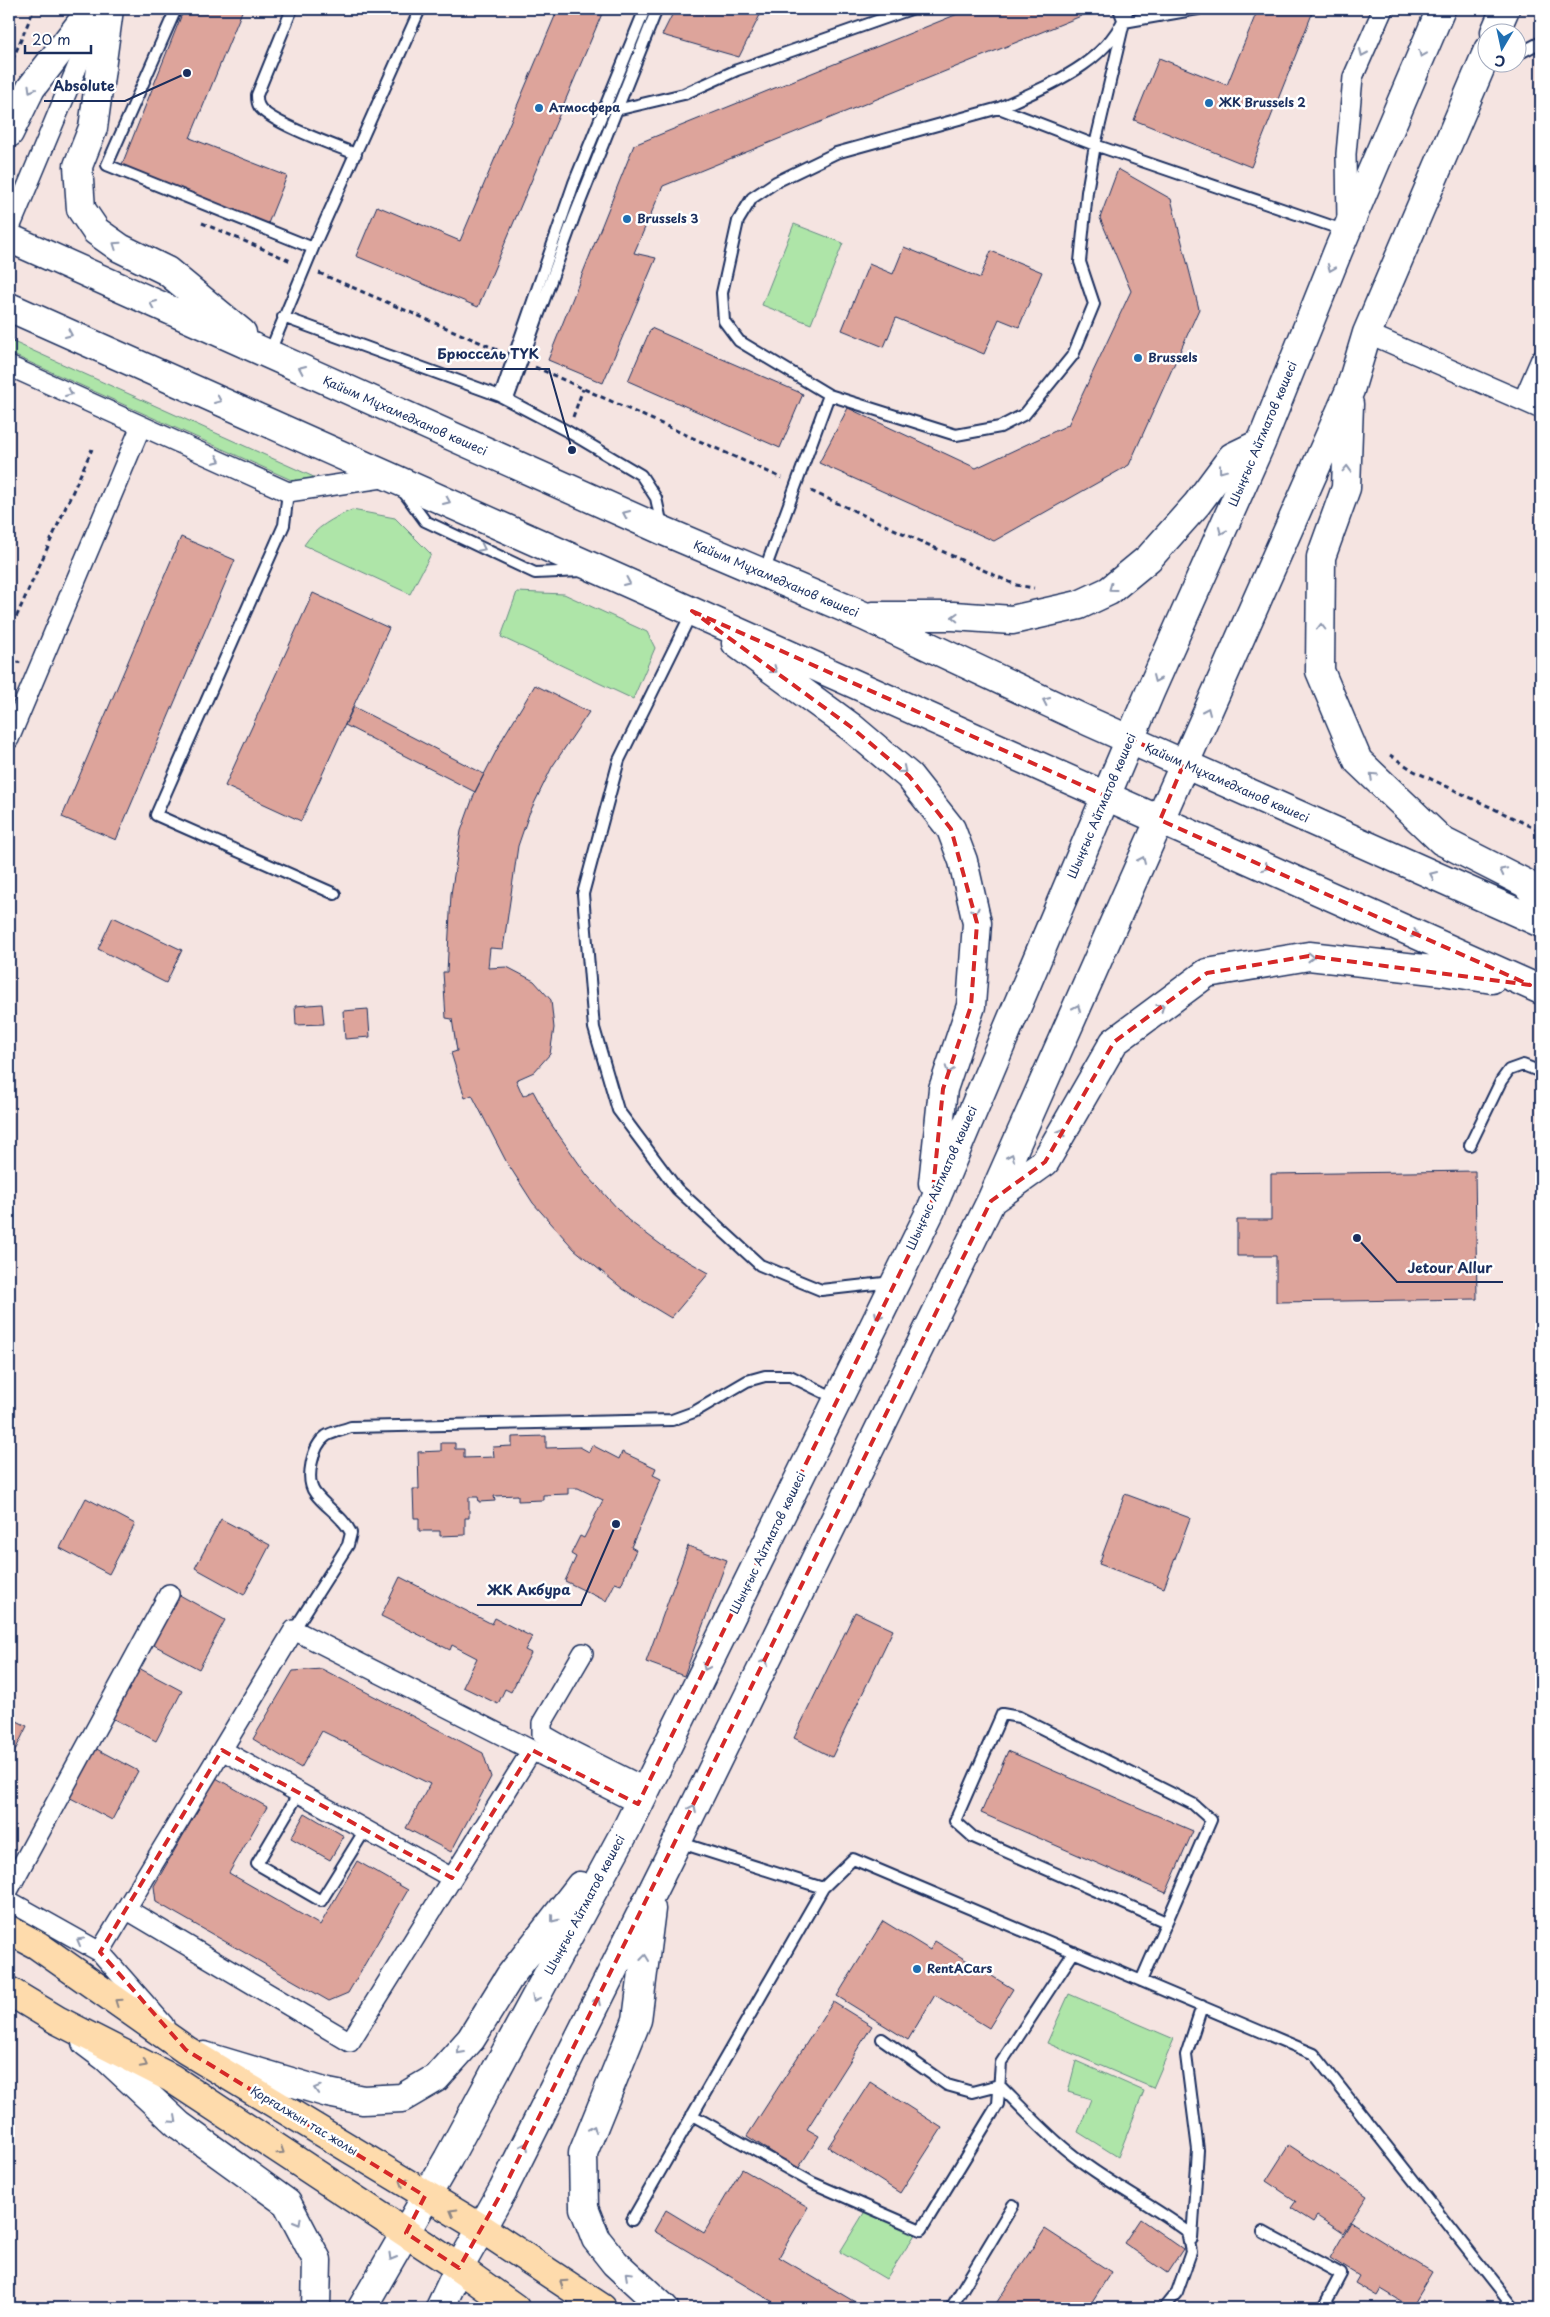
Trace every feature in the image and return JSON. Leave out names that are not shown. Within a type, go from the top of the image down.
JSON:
[{"type":"main road","points":[[9,133],[31,88],[92,9]]},
{"type":"main road","points":[[109,9],[93,128],[78,166],[80,209],[96,231],[120,248],[167,271],[269,354]]},
{"type":"main road","name":"Шыңғыс Айтматов көшесі","points":[[362,2308],[448,2159],[637,1806],[930,1210],[1130,739],[1261,443],[1441,9]]},
{"type":"main road","points":[[1499,22],[1505,9]]},
{"type":"main road","points":[[440,2308],[459,2268],[508,2181],[677,1842],[991,1201],[1350,390],[1367,333],[1486,72]]},
{"type":"main road","name":"Қайым Мұхамедханов көшесі","points":[[9,238],[664,531],[864,616],[1184,764],[1541,923]]},
{"type":"main road","points":[[9,307],[392,476],[1536,988]]},
{"type":"main road","points":[[1350,390],[1346,488],[1321,557],[1320,671],[1358,761],[1442,841],[1525,883],[1541,900]]},
{"type":"main road","points":[[864,616],[953,616],[1012,620],[1079,605],[1109,591],[1149,558],[1197,504],[1232,457],[1261,443]]},
{"type":"main road","points":[[692,611],[851,727],[909,776],[951,829],[963,861],[977,923],[971,1006],[943,1089],[930,1210]]},
{"type":"main road","points":[[991,1201],[1046,1162],[1114,1042],[1207,973],[1309,956],[1442,971],[1536,988]]},
{"type":"main road","points":[[186,2050],[328,2093],[363,2100],[402,2098],[436,2078],[471,2039],[510,1976],[637,1806]]},
{"type":"main road","points":[[653,1888],[637,2020],[583,2153],[584,2208],[596,2239],[615,2263],[664,2308]]},
{"type":"main road","name":"Қорғалжын тас жолы","points":[[9,1930],[37,1945],[186,2050],[425,2196],[481,2228],[602,2308]]},
{"type":"main road","points":[[16,1999],[171,2078],[459,2268],[515,2308]]},
{"type":"main road","points":[[57,2020],[106,2057],[179,2125],[287,2203],[317,2260],[316,2308]]},
{"type":"street","points":[[9,230],[102,9]]},
{"type":"street","points":[[1347,232],[1346,154],[1353,77],[1383,9]]},
{"type":"street","points":[[1367,333],[1541,409]]},
{"type":"street","points":[[1523,401],[1541,359]]},
{"type":"street","points":[[9,366],[288,492],[392,476]]},
{"type":"street","points":[[9,739],[141,426]]},
{"type":"street","points":[[9,1889],[169,1594]]},
{"type":"street","points":[[100,1952],[294,1630],[532,1750],[637,1806]]},
{"type":"street","points":[[583,1653],[542,1723],[542,1734],[563,1747],[637,1806]]},
{"type":"street","points":[[222,1750],[452,1878]]},
{"type":"street","points":[[126,1909],[350,2042],[532,1750]]},
{"type":"street","points":[[9,1901],[100,1952],[186,2050]]},
{"type":"lane","points":[[176,9],[107,165],[313,248]]},
{"type":"lane","points":[[292,9],[257,95],[258,106],[266,114],[287,125],[356,154]]},
{"type":"lane","points":[[269,354],[313,248],[420,9]]},
{"type":"lane","points":[[518,359],[574,182],[645,9]]},
{"type":"lane","points":[[504,398],[656,9]]},
{"type":"lane","points":[[616,110],[684,94],[737,70],[911,9]]},
{"type":"lane","points":[[1119,9],[1124,22]]},
{"type":"lane","points":[[1128,9],[1124,22],[1095,145],[1087,192],[1080,262],[1094,304],[1072,355],[1025,414],[1000,427],[956,435],[829,395],[739,341],[724,321],[722,293],[738,221],[752,198],[776,182],[836,152],[1000,108],[1082,67],[1124,22],[1198,9]]},
{"type":"lane","points":[[1528,49],[1541,42]]},
{"type":"lane","points":[[1000,108],[1095,145],[1347,232]]},
{"type":"lane","points":[[283,317],[504,398],[567,431],[641,475],[656,498],[664,531]]},
{"type":"lane","points":[[764,573],[829,395]]},
{"type":"lane","points":[[288,492],[284,525],[156,815],[335,894]]},
{"type":"lane","points":[[692,611],[619,760],[583,894],[594,1028],[618,1110],[678,1189],[760,1265],[821,1290],[894,1282]]},
{"type":"lane","points":[[1470,1145],[1501,1081],[1509,1070],[1523,1064],[1541,1072]]},
{"type":"lane","points":[[294,1630],[348,1545],[351,1533],[347,1525],[314,1492],[310,1469],[317,1447],[325,1437],[351,1427],[672,1420],[694,1412],[747,1381],[765,1376],[790,1376],[838,1399]]},
{"type":"lane","points":[[1141,1981],[1211,1820],[1193,1804],[1019,1717],[1002,1714],[955,1821],[973,1837],[1166,1922]]},
{"type":"lane","points":[[299,1793],[257,1864],[322,1901],[366,1830]]},
{"type":"lane","points":[[677,1842],[823,1888]]},
{"type":"lane","points":[[632,2220],[823,1888],[853,1859],[1314,2054],[1514,2308]]},
{"type":"lane","points":[[692,2115],[812,2184],[921,2230],[998,2104],[1001,2063],[1074,1952]]},
{"type":"lane","points":[[1164,2308],[1177,2292],[1191,2252],[1198,2150],[1186,2055],[1202,2006]]},
{"type":"lane","points":[[882,2039],[947,2085],[972,2092],[999,2085]]},
{"type":"lane","points":[[999,2085],[1057,2142],[1096,2172],[1161,2212],[1187,2231],[1191,2252]]},
{"type":"lane","points":[[951,2308],[1013,2205]]},
{"type":"lane","points":[[1264,2232],[1341,2274],[1324,2306],[1327,2308]]},
{"type":"path","points":[[9,68],[34,9]]},
{"type":"path","points":[[196,220],[518,359],[714,450],[796,484],[1016,585],[1034,588],[1041,587]]},
{"type":"path","points":[[572,417],[583,389]]},
{"type":"path","points":[[9,633],[92,449]]},
{"type":"path","points":[[1387,753],[1414,771],[1541,831]]},
{"type":"highlighted area","points":[[692,611],[1106,796],[1130,739],[1184,763],[1160,820],[1530,985],[1309,956],[1207,973],[1114,1042],[1045,1162],[991,1201],[503,2190],[459,2268],[406,2233],[425,2196],[186,2050],[100,1952],[222,1750],[452,1878],[532,1750],[638,1804],[931,1210],[943,1089],[971,1006],[977,923],[951,829],[909,776],[851,727]]},
{"type":"green space","points":[[794,224],[843,243],[811,324],[762,305]]},
{"type":"green space","points":[[9,340],[316,478],[298,483],[9,353]]},
{"type":"green space","points":[[352,510],[395,518],[431,554],[410,594],[304,545],[325,524]]},
{"type":"green space","points":[[517,592],[564,594],[647,632],[655,648],[633,699],[501,637]]},
{"type":"green space","points":[[1069,1994],[1174,2039],[1153,2088],[1047,2043]]},
{"type":"green space","points":[[1076,2061],[1144,2091],[1118,2157],[1078,2132],[1091,2099],[1068,2092]]},
{"type":"green space","points":[[867,2208],[916,2233],[886,2279],[840,2252]]},
{"type":"building","points":[[184,9],[243,9],[190,138],[287,176],[267,226],[121,167]]},
{"type":"building","name":"Атмосфера","points":[[558,9],[604,9],[478,307],[356,256],[377,206],[460,241]]},
{"type":"building","points":[[675,9],[763,9],[739,57],[662,35]]},
{"type":"building","name":"Brussels 3","points":[[970,9],[1084,9],[1086,14],[663,186],[634,253],[656,258],[603,383],[548,360],[634,145]]},
{"type":"building","name":"ЖК Brussels 2","points":[[1258,9],[1314,9],[1251,167],[1134,120],[1159,58],[1227,85]]},
{"type":"building","name":"Brussels","points":[[1118,169],[1171,199],[1199,309],[1129,465],[994,541],[819,463],[848,408],[976,468],[1068,425],[1131,291],[1100,218]]},
{"type":"building","points":[[904,247],[980,278],[991,251],[1042,272],[1019,327],[999,319],[984,354],[896,318],[884,347],[842,330],[869,264],[893,274]]},
{"type":"building","points":[[651,328],[803,394],[780,448],[628,381]]},
{"type":"building","points":[[181,537],[235,560],[116,840],[62,817]]},
{"type":"building","points":[[313,593],[389,628],[301,821],[225,786]]},
{"type":"building","points":[[535,685],[589,712],[552,767],[529,814],[518,846],[503,949],[490,948],[488,968],[507,967],[534,981],[551,1000],[554,1028],[550,1054],[534,1072],[516,1080],[523,1096],[533,1091],[551,1124],[587,1175],[628,1220],[668,1250],[709,1273],[671,1318],[623,1289],[574,1249],[533,1203],[506,1161],[472,1095],[465,1098],[451,1053],[457,1051],[452,1019],[446,1018],[443,972],[447,972],[451,894],[461,831],[475,792],[504,736]]},
{"type":"building","points":[[354,707],[484,774],[475,792],[345,725]]},
{"type":"building","points":[[113,917],[182,950],[166,983],[98,949]]},
{"type":"building","points":[[322,1004],[324,1024],[296,1025],[295,1006]]},
{"type":"building","points":[[368,1009],[370,1037],[345,1039],[343,1011]]},
{"type":"building","points":[[1475,1171],[1477,1299],[1276,1302],[1276,1256],[1237,1256],[1237,1220],[1271,1220],[1271,1174]]},
{"type":"building","points":[[546,1436],[546,1448],[580,1447],[589,1452],[592,1445],[619,1459],[622,1452],[656,1468],[653,1475],[661,1479],[631,1547],[636,1550],[621,1585],[615,1583],[606,1601],[565,1581],[576,1557],[571,1554],[580,1536],[584,1538],[603,1500],[578,1488],[568,1488],[568,1494],[543,1495],[543,1500],[518,1501],[518,1495],[494,1496],[495,1501],[479,1502],[478,1497],[469,1497],[469,1518],[465,1518],[465,1535],[440,1536],[440,1531],[419,1531],[419,1518],[414,1518],[413,1489],[419,1489],[418,1452],[441,1451],[441,1443],[455,1443],[455,1449],[464,1449],[464,1458],[494,1457],[493,1447],[512,1446],[512,1437]]},
{"type":"building","points":[[1125,1494],[1190,1518],[1164,1588],[1099,1564]]},
{"type":"building","points":[[86,1498],[135,1524],[109,1574],[60,1548]]},
{"type":"building","points":[[221,1519],[270,1545],[244,1595],[195,1568]]},
{"type":"building","points":[[688,1546],[727,1560],[684,1676],[646,1662]]},
{"type":"building","points":[[400,1577],[492,1624],[495,1618],[532,1637],[525,1650],[531,1653],[511,1692],[505,1689],[498,1704],[463,1687],[477,1658],[452,1645],[450,1650],[381,1616]]},
{"type":"building","points":[[176,1593],[225,1620],[199,1669],[150,1643]]},
{"type":"building","points":[[855,1612],[893,1630],[832,1757],[794,1738]]},
{"type":"building","points":[[133,1665],[182,1691],[156,1741],[106,1715]]},
{"type":"building","points":[[322,1669],[483,1753],[491,1777],[451,1852],[406,1828],[430,1784],[322,1731],[301,1768],[253,1739],[293,1671]]},
{"type":"building","points":[[9,1717],[27,1726],[9,1763]]},
{"type":"building","points":[[89,1745],[138,1771],[112,1820],[63,1794]]},
{"type":"building","points":[[1008,1751],[1193,1831],[1166,1893],[981,1813]]},
{"type":"building","points":[[216,1778],[267,1807],[229,1873],[320,1925],[357,1861],[408,1890],[348,1993],[329,2001],[156,1902],[154,1886]]},
{"type":"building","points":[[305,1813],[344,1836],[330,1860],[291,1838]]},
{"type":"building","name":"RentACars","points":[[883,1921],[930,1950],[935,1941],[1013,1989],[989,2028],[935,1995],[908,2040],[837,1996]]},
{"type":"building","points":[[833,2002],[872,2026],[807,2129],[819,2136],[798,2169],[747,2136]]},
{"type":"building","points":[[870,2082],[942,2128],[900,2193],[828,2147]]},
{"type":"building","points":[[1289,2145],[1367,2196],[1343,2233],[1317,2216],[1313,2222],[1291,2208],[1296,2201],[1266,2181]]},
{"type":"building","points":[[742,2169],[808,2207],[779,2257],[860,2305],[859,2308],[783,2308],[654,2231],[666,2210],[704,2233]]},
{"type":"building","points":[[1140,2219],[1183,2249],[1167,2273],[1124,2243]]},
{"type":"building","points":[[1351,2222],[1432,2272],[1411,2307],[1381,2289],[1377,2296],[1355,2283],[1359,2276],[1330,2258]]},
{"type":"building","points":[[1045,2229],[1111,2272],[1088,2308],[993,2308]]},
{"type":"building","points":[[1422,2300],[1435,2308],[1417,2308]]},
{"type":"place","name":"Absolute","points":[[187,73]]},
{"type":"place","name":"ЖК Brussels 2","points":[[1209,103]]},
{"type":"place","name":"Атмосфера","points":[[539,108]]},
{"type":"place","name":"Brussels 3","points":[[627,219]]},
{"type":"place","name":"Brussels","points":[[1138,358]]},
{"type":"place","name":"Брюссель ТҮК","points":[[572,450]]},
{"type":"place","name":"Jetour Allur","points":[[1357,1238]]},
{"type":"place","name":"ЖК Акбура","points":[[616,1524]]},
{"type":"place","name":"RentACars","points":[[917,1969]]}]
